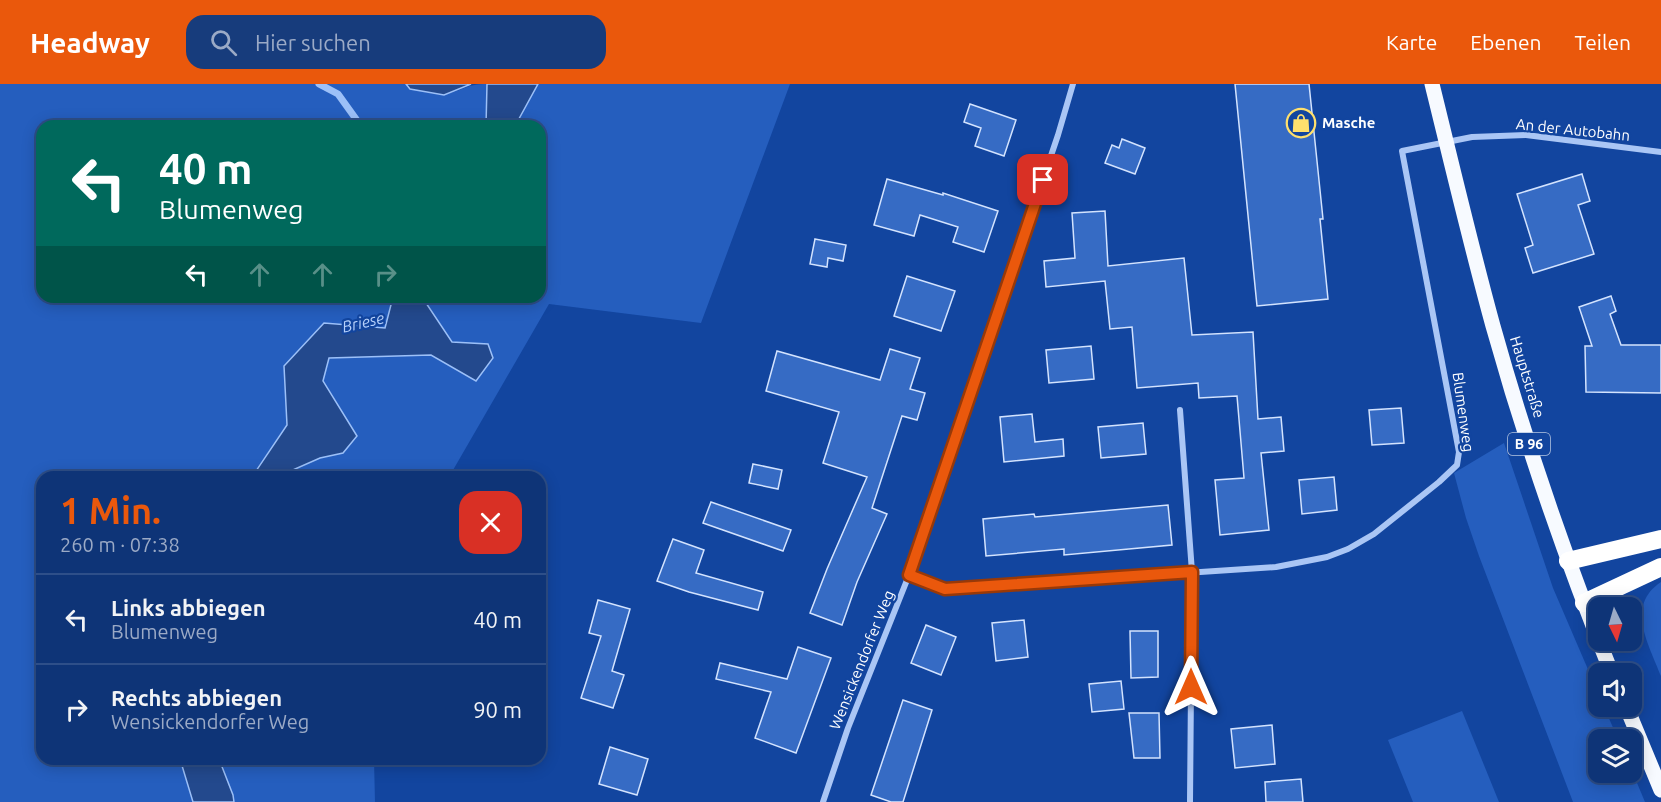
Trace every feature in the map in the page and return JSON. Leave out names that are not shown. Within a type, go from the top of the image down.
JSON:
[{"type":"highway","points":[[1568,561],[1661,539]]},
{"type":"highway","points":[[1584,603],[1661,567]]},
{"type":"main road","name":"Hauptstraße","points":[[1432,84],[1493,326],[1522,424],[1568,561],[1608,663]]},
{"type":"main road","points":[[1631,717],[1661,790]]},
{"type":"street","name":"Wensickendorfer Weg","points":[[823,802],[848,728],[909,575],[1051,158],[1073,84]]},
{"type":"street","name":"An der Autobahn","points":[[1447,142],[1481,136],[1526,135],[1661,152]]},
{"type":"street","name":"Blumenweg","points":[[909,575],[945,589],[1315,561],[1338,553],[1374,534],[1433,487],[1457,465],[1459,452],[1402,151],[1447,142]]},
{"type":"street","points":[[1180,410],[1192,572],[1190,802]]},
{"type":"shaded area","points":[[0,84],[406,84],[418,90],[442,94],[487,84],[486,120],[36,120],[36,303],[391,303],[385,328],[324,323],[284,366],[288,425],[256,471],[36,471],[36,765],[182,765],[193,802],[0,802]]},
{"type":"shaded area","points":[[406,84],[471,84],[444,95],[410,89]]},
{"type":"shaded area","points":[[487,84],[538,84],[518,120],[486,120]]},
{"type":"shaded area","points":[[538,84],[790,84],[701,323],[549,304],[452,471],[291,471],[320,458],[343,453],[357,436],[323,380],[329,358],[431,355],[476,381],[426,303],[546,303],[546,120],[518,120]]},
{"type":"shaded area","points":[[391,303],[426,303],[452,342],[488,344],[493,358],[476,381],[431,355],[329,358],[323,381],[357,436],[343,453],[320,458],[291,471],[256,471],[287,425],[284,366],[324,323],[385,328]]},
{"type":"shaded area","points":[[1504,443],[1553,588],[1588,669],[1588,717],[1608,717],[1614,729],[1588,729],[1588,783],[1637,783],[1645,802],[1573,802],[1479,556],[1454,473]]},
{"type":"shaded area","points":[[1661,582],[1661,676],[1643,626],[1644,602],[1650,592]]},
{"type":"shaded area","points":[[1462,711],[1499,802],[1413,802],[1388,740]]},
{"type":"shaded area","points":[[182,765],[221,765],[234,802],[193,802]]},
{"type":"shaded area","points":[[221,765],[374,765],[375,802],[234,802]]},
{"type":"building","points":[[1235,84],[1309,84],[1323,219],[1320,219],[1328,299],[1257,306]]},
{"type":"building","points":[[970,104],[1016,120],[1004,156],[975,146],[981,128],[964,122]]},
{"type":"building","points":[[1122,139],[1145,148],[1135,174],[1105,163],[1112,145],[1119,148]]},
{"type":"building","points":[[1582,174],[1590,201],[1578,205],[1594,254],[1533,273],[1525,248],[1533,245],[1517,194]]},
{"type":"building","points":[[887,179],[943,195],[943,193],[998,211],[984,252],[953,242],[958,227],[920,215],[914,236],[874,225]]},
{"type":"building","points":[[1105,211],[1108,266],[1184,258],[1192,335],[1253,332],[1258,419],[1281,417],[1284,451],[1261,453],[1269,530],[1220,535],[1215,480],[1244,478],[1237,396],[1199,398],[1198,383],[1137,388],[1132,327],[1110,329],[1105,281],[1046,287],[1044,261],[1075,258],[1072,213]]},
{"type":"building","points":[[815,239],[846,245],[843,261],[828,258],[827,267],[810,264]]},
{"type":"building","points":[[907,276],[955,291],[941,331],[894,316]]},
{"type":"building","points":[[1611,296],[1616,311],[1610,314],[1621,345],[1661,345],[1661,393],[1586,392],[1585,346],[1592,346],[1579,307]]},
{"type":"building","points":[[1091,346],[1094,379],[1049,383],[1046,350]]},
{"type":"building","points":[[890,349],[920,358],[910,389],[925,393],[917,420],[902,416],[872,508],[887,514],[857,582],[842,625],[810,613],[867,477],[823,463],[839,412],[766,391],[777,351],[880,380]]},
{"type":"building","points":[[1401,408],[1404,443],[1372,445],[1369,410]]},
{"type":"building","points":[[1032,414],[1035,442],[1063,439],[1064,456],[1004,462],[1000,417]]},
{"type":"building","points":[[1143,423],[1146,454],[1101,458],[1098,427]]},
{"type":"building","points":[[753,464],[782,470],[778,489],[749,483]]},
{"type":"building","points":[[1334,477],[1337,510],[1302,514],[1299,480]]},
{"type":"building","points":[[711,502],[791,530],[783,551],[703,523]]},
{"type":"building","points":[[1168,505],[1172,545],[1064,555],[1064,549],[986,556],[983,519],[1034,514],[1035,517]]},
{"type":"building","points":[[673,539],[704,550],[696,573],[763,592],[758,610],[657,581]]},
{"type":"building","points":[[598,600],[630,609],[612,671],[624,675],[613,708],[581,698],[601,636],[589,633]]},
{"type":"building","points":[[1024,620],[1028,657],[996,661],[992,623]]},
{"type":"building","points":[[926,625],[956,637],[941,675],[911,663]]},
{"type":"building","points":[[1130,631],[1158,631],[1158,677],[1131,678]]},
{"type":"building","points":[[798,647],[831,658],[796,753],[755,738],[771,692],[716,679],[720,663],[787,679]]},
{"type":"building","points":[[1121,681],[1124,709],[1092,712],[1089,684]]},
{"type":"building","points":[[903,700],[932,710],[903,802],[891,802],[871,795]]},
{"type":"building","points":[[1129,713],[1159,713],[1160,758],[1134,758]]},
{"type":"building","points":[[1272,725],[1275,764],[1235,768],[1231,729]]},
{"type":"building","points":[[610,747],[648,759],[637,795],[599,784]]},
{"type":"building","points":[[1301,779],[1303,802],[1266,802],[1265,782]]},
{"type":"waterway","points":[[319,84],[338,94],[357,120]]},
{"type":"place","name":"Masche","points":[[1301,123]]},
{"type":"route","points":[[1043,180],[909,575],[945,589],[1192,572],[1191,687]]},
{"type":"water label","name":"Briese","points":[[363,322]]}]
